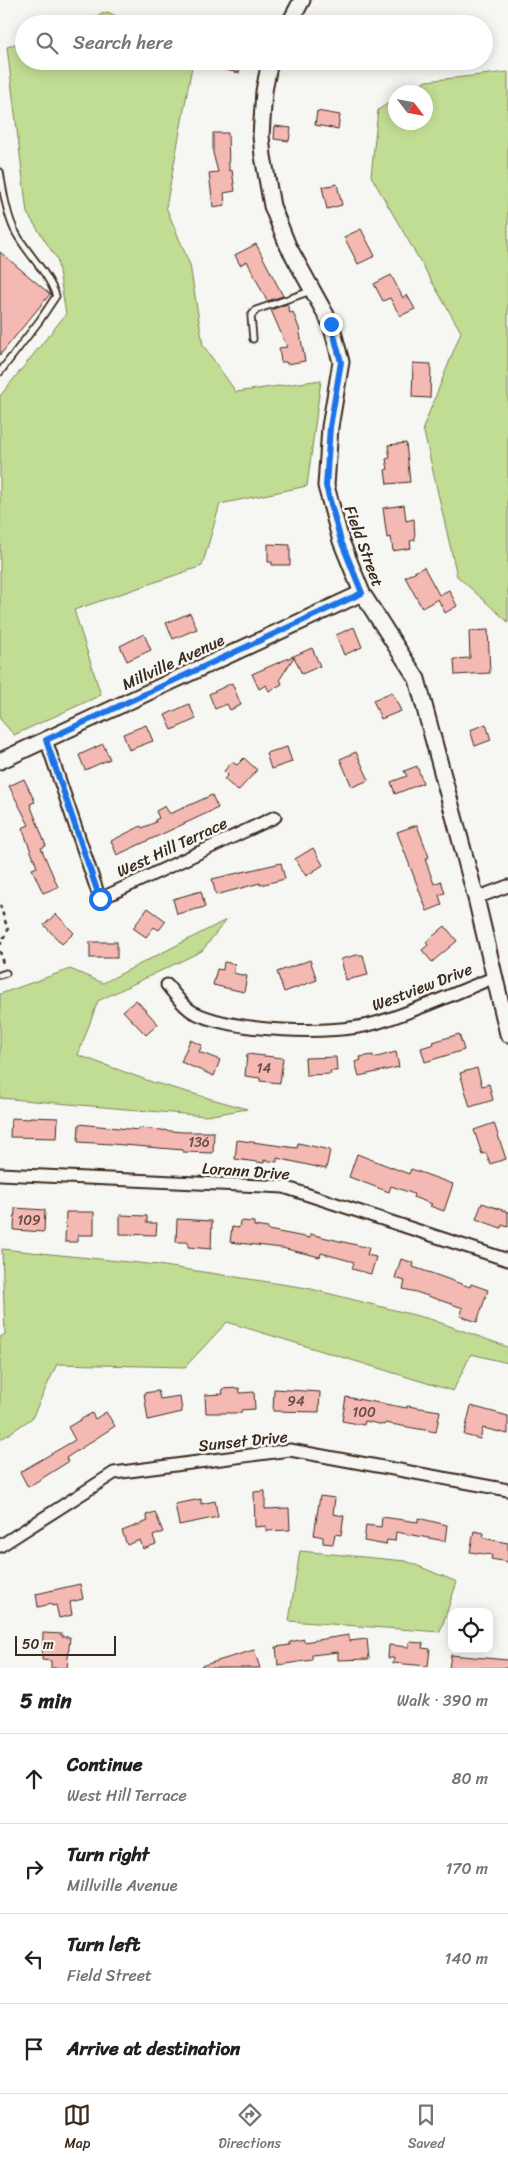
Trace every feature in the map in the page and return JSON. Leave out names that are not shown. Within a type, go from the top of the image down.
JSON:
[{"type":"street","points":[[294,15],[302,0]]},
{"type":"street","name":"Field Street","points":[[268,70],[264,91],[261,136],[272,206],[288,246],[331,324],[341,362],[330,427],[326,486],[341,541],[362,593],[417,678],[476,898],[508,1034]]},
{"type":"street","name":"Millville Avenue","points":[[0,761],[362,593]]},
{"type":"street","name":"West Hill Terrace","points":[[46,740],[100,899],[275,818]]},
{"type":"street","points":[[476,898],[508,886]]},
{"type":"street","name":"Westview Drive","points":[[166,985],[191,1011],[227,1024],[292,1030],[330,1029],[375,1023],[494,978]]},
{"type":"street","name":"Lorann Drive","points":[[0,1174],[284,1187],[508,1260]]},
{"type":"street","name":"Sunset Drive","points":[[0,1546],[114,1473],[290,1450],[508,1490]]},
{"type":"lane","points":[[0,172],[15,232],[51,282],[56,296],[0,372]]},
{"type":"lane","points":[[253,339],[251,316],[256,310],[312,290]]},
{"type":"path","points":[[0,905],[8,930],[0,945]]},
{"type":"path","points":[[0,951],[3,974]]},
{"type":"green space","points":[[108,12],[114,15],[99,15]]},
{"type":"green space","points":[[15,44],[15,70],[191,70],[166,207],[190,265],[203,345],[236,392],[321,380],[307,486],[220,504],[202,566],[74,610],[101,695],[14,735],[0,719],[0,396],[66,314],[57,259],[27,213],[7,47]]},
{"type":"green space","points":[[508,72],[508,622],[457,576],[423,428],[461,332],[371,176],[378,110],[388,104],[388,130],[433,130],[433,85],[419,85],[426,81]]},
{"type":"green space","points":[[226,920],[202,951],[98,1001],[78,1055],[152,1082],[247,1109],[206,1116],[0,1098],[0,994],[70,969],[103,983]]},
{"type":"green space","points":[[2,1249],[158,1265],[307,1288],[430,1319],[508,1347],[508,1363],[471,1354],[453,1391],[227,1322],[185,1367],[57,1364],[32,1418],[0,1440],[0,1337],[5,1334]]},
{"type":"green space","points":[[300,1551],[406,1561],[457,1582],[440,1632],[289,1621]]},
{"type":"building","points":[[226,70],[240,70],[239,73]]},
{"type":"building","points":[[317,111],[340,115],[338,129],[315,125]]},
{"type":"building","points":[[275,126],[291,128],[289,141],[274,139]]},
{"type":"building","points":[[213,133],[228,133],[229,171],[232,170],[235,191],[224,193],[225,205],[213,207],[209,173],[218,172],[213,153]]},
{"type":"building","points":[[337,184],[342,205],[327,209],[322,187]]},
{"type":"building","points":[[361,229],[375,256],[358,264],[344,237]]},
{"type":"building","points":[[256,244],[283,296],[267,301],[247,261],[240,265],[235,255]]},
{"type":"building","points":[[0,252],[50,294],[0,355]]},
{"type":"building","points":[[391,275],[403,298],[407,295],[415,309],[400,316],[390,298],[383,301],[374,284]]},
{"type":"building","points":[[287,304],[290,313],[293,312],[299,328],[305,361],[287,364],[286,362],[281,362],[279,348],[287,347],[271,310]]},
{"type":"building","points":[[413,363],[431,364],[430,398],[412,397]]},
{"type":"building","points":[[406,443],[410,482],[387,484],[385,470],[388,469],[386,459],[390,458],[388,445]]},
{"type":"building","points":[[404,505],[406,521],[414,519],[415,540],[410,541],[411,548],[393,551],[391,537],[387,538],[383,508]]},
{"type":"building","points":[[268,544],[290,545],[290,565],[272,565],[272,562],[268,562]]},
{"type":"building","points":[[424,567],[439,595],[449,590],[457,606],[445,613],[438,599],[422,608],[405,577]]},
{"type":"building","points":[[190,613],[197,629],[173,639],[166,623]]},
{"type":"building","points":[[354,627],[362,647],[344,655],[336,635]]},
{"type":"building","points":[[488,630],[490,673],[455,675],[454,659],[470,658],[469,631]]},
{"type":"building","points":[[144,634],[151,650],[127,661],[120,646]]},
{"type":"building","points":[[312,648],[320,666],[302,674],[294,657],[280,679],[282,684],[269,691],[266,685],[259,689],[252,674]]},
{"type":"building","points":[[232,683],[241,705],[230,710],[227,704],[215,709],[209,694]]},
{"type":"building","points":[[392,692],[401,711],[381,719],[373,700]]},
{"type":"building","points":[[189,704],[196,719],[172,730],[165,715]]},
{"type":"building","points":[[486,724],[491,740],[475,746],[470,730]]},
{"type":"building","points":[[146,725],[153,741],[129,750],[123,734]]},
{"type":"building","points":[[103,744],[110,759],[85,770],[79,755]]},
{"type":"building","points":[[287,747],[292,762],[271,769],[266,753]]},
{"type":"building","points":[[356,752],[369,780],[352,787],[340,759]]},
{"type":"building","points":[[244,758],[257,770],[238,791],[224,779],[228,775],[224,771],[232,762],[237,765]]},
{"type":"building","points":[[417,766],[423,783],[395,794],[391,782],[407,776],[404,771]]},
{"type":"building","points":[[24,779],[35,802],[30,804],[46,846],[41,848],[58,887],[43,893],[32,869],[37,867],[22,828],[29,825],[9,786]]},
{"type":"building","points":[[212,795],[218,808],[117,855],[111,841],[141,826],[142,828],[156,822],[155,820],[159,818],[156,811],[165,806],[169,813],[172,813]]},
{"type":"building","points":[[417,825],[429,857],[425,859],[434,884],[441,881],[445,893],[439,895],[442,905],[427,911],[397,832]]},
{"type":"building","points":[[313,848],[323,865],[306,876],[295,859]]},
{"type":"building","points":[[281,863],[285,879],[260,885],[260,883],[216,895],[212,879]]},
{"type":"building","points":[[201,891],[205,907],[177,914],[173,899]]},
{"type":"building","points":[[148,908],[166,921],[159,930],[154,927],[146,937],[133,928]]},
{"type":"building","points":[[56,914],[74,933],[62,944],[44,925]]},
{"type":"building","points":[[445,926],[457,941],[432,962],[422,950],[428,945],[426,942]]},
{"type":"building","points":[[90,942],[117,942],[117,958],[90,958]]},
{"type":"building","points":[[363,955],[368,975],[346,980],[341,959]]},
{"type":"building","points":[[310,960],[317,980],[284,992],[277,972]]},
{"type":"building","points":[[224,962],[235,964],[233,973],[247,976],[244,992],[213,985],[217,969],[223,970]]},
{"type":"building","points":[[136,1000],[158,1024],[146,1035],[123,1011]]},
{"type":"building","points":[[459,1034],[464,1050],[425,1062],[421,1048]]},
{"type":"building","points":[[190,1040],[202,1045],[199,1052],[220,1060],[214,1076],[181,1062]]},
{"type":"building","points":[[396,1052],[399,1067],[359,1076],[355,1062],[361,1060],[360,1057],[373,1055],[373,1058]]},
{"type":"building","points":[[247,1054],[283,1058],[280,1083],[260,1081],[260,1078],[245,1076]]},
{"type":"building","points":[[336,1057],[337,1071],[330,1071],[331,1074],[306,1075],[305,1058]]},
{"type":"building","points":[[477,1068],[482,1086],[489,1084],[493,1100],[470,1107],[460,1073]]},
{"type":"building","points":[[30,1117],[58,1118],[57,1138],[10,1137],[11,1118],[30,1119]]},
{"type":"building","points":[[494,1123],[506,1159],[490,1164],[486,1153],[482,1154],[474,1130]]},
{"type":"building","points":[[79,1124],[139,1130],[139,1128],[183,1132],[214,1132],[213,1153],[78,1142]]},
{"type":"building","points":[[237,1140],[297,1148],[298,1143],[330,1150],[326,1169],[277,1158],[277,1162],[264,1160],[264,1163],[235,1159]]},
{"type":"building","points":[[357,1154],[409,1174],[411,1169],[453,1184],[444,1211],[413,1197],[414,1194],[391,1186],[389,1192],[349,1177]]},
{"type":"building","points":[[482,1203],[508,1212],[508,1227],[502,1225],[501,1228],[476,1219]]},
{"type":"building","points":[[15,1208],[45,1210],[44,1232],[14,1230]]},
{"type":"building","points":[[66,1212],[94,1212],[94,1235],[78,1235],[78,1242],[65,1242]]},
{"type":"building","points":[[120,1215],[147,1216],[147,1223],[157,1223],[156,1235],[120,1234]]},
{"type":"building","points":[[177,1219],[212,1221],[211,1249],[188,1247],[188,1242],[176,1242]]},
{"type":"building","points":[[240,1221],[254,1222],[254,1226],[268,1228],[268,1230],[310,1238],[310,1234],[369,1248],[367,1255],[376,1257],[371,1274],[352,1269],[354,1262],[321,1253],[320,1257],[282,1248],[230,1242],[232,1227],[239,1228]]},
{"type":"building","points":[[401,1259],[414,1263],[413,1267],[470,1287],[471,1284],[488,1290],[477,1322],[460,1316],[463,1308],[403,1289],[405,1281],[395,1278]]},
{"type":"building","points":[[239,1388],[240,1393],[254,1392],[255,1409],[241,1410],[241,1413],[206,1413],[205,1395],[223,1394],[222,1389]]},
{"type":"building","points":[[274,1389],[320,1392],[319,1412],[273,1411]]},
{"type":"building","points":[[158,1391],[160,1399],[180,1396],[182,1412],[148,1420],[144,1393]]},
{"type":"building","points":[[346,1397],[407,1408],[407,1406],[440,1411],[436,1432],[385,1423],[384,1425],[365,1421],[364,1425],[342,1421]]},
{"type":"building","points":[[471,1406],[508,1416],[508,1434],[483,1428],[480,1439],[464,1435]]},
{"type":"building","points":[[106,1412],[115,1426],[66,1458],[68,1462],[28,1487],[20,1472],[75,1440],[68,1427],[92,1413],[95,1419]]},
{"type":"building","points":[[265,1491],[265,1509],[289,1508],[290,1530],[266,1531],[266,1526],[255,1527],[254,1492]]},
{"type":"building","points":[[320,1496],[335,1498],[333,1514],[344,1516],[341,1535],[335,1534],[333,1544],[323,1543],[323,1537],[314,1535]]},
{"type":"building","points":[[201,1499],[201,1504],[215,1501],[218,1517],[179,1525],[175,1504]]},
{"type":"building","points":[[155,1512],[163,1532],[153,1536],[156,1544],[143,1549],[140,1540],[127,1545],[122,1531],[148,1521],[146,1515]]},
{"type":"building","points":[[382,1517],[418,1522],[418,1518],[447,1525],[445,1541],[396,1532],[395,1541],[387,1540],[386,1545],[364,1541],[366,1525],[381,1527]]},
{"type":"building","points":[[474,1531],[484,1533],[483,1538],[508,1543],[508,1562],[491,1559],[492,1555],[470,1552]]},
{"type":"building","points":[[80,1584],[83,1599],[70,1602],[72,1615],[59,1618],[56,1605],[52,1606],[51,1604],[38,1607],[36,1594]]},
{"type":"building","points":[[43,1633],[62,1634],[62,1637],[70,1637],[67,1668],[51,1668],[51,1661],[42,1660]]},
{"type":"building","points":[[349,1635],[349,1641],[367,1639],[369,1659],[338,1660],[338,1652],[312,1655],[312,1660],[278,1665],[276,1647],[290,1645],[290,1642],[304,1639],[304,1642]]},
{"type":"building","points":[[409,1642],[423,1643],[422,1648],[430,1649],[428,1666],[393,1663],[394,1658],[388,1658],[389,1645],[409,1647]]},
{"type":"building","points":[[254,1650],[260,1668],[201,1668],[201,1666]]},
{"type":"building","points":[[451,1655],[508,1660],[508,1668],[449,1668]]},
{"type":"route","points":[[100,899],[46,740],[362,593],[341,541],[326,486],[330,427],[341,362],[331,324]]}]
